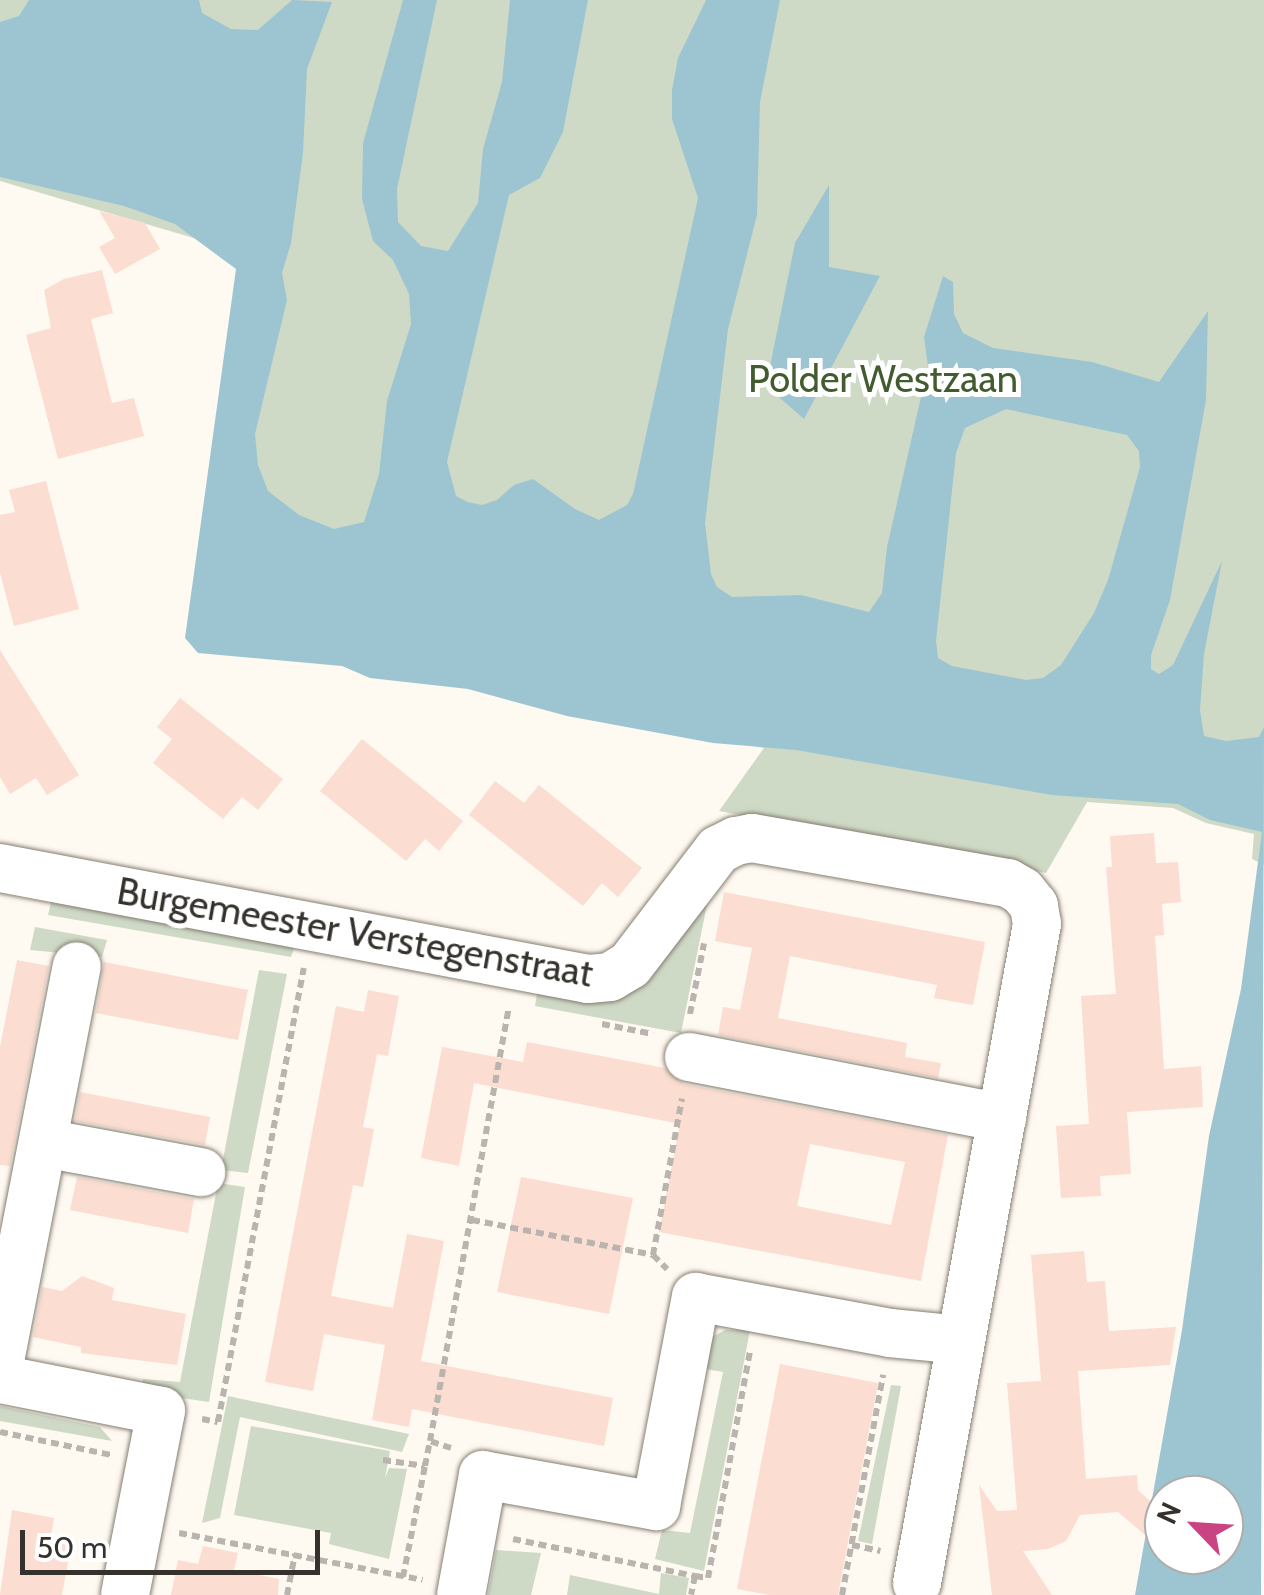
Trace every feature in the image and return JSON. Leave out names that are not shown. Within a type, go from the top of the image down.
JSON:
[{"type":"street","name":"Burgemeester Verstegenstraat","points":[[0,868],[588,979],[610,976],[630,965],[718,850],[736,840],[752,838],[1008,883],[1022,890],[1034,906],[1037,924],[917,1582]]},
{"type":"street","points":[[0,1361],[78,966]]},
{"type":"street","points":[[687,1048],[1002,1118]]},
{"type":"street","points":[[44,1143],[201,1172]]},
{"type":"street","points":[[461,1592],[483,1475],[656,1506],[696,1297],[890,1333],[961,1340]]},
{"type":"street","points":[[0,1379],[156,1434],[126,1595]]},
{"type":"path","points":[[653,1256],[706,934]]},
{"type":"path","points":[[294,965],[323,970]]},
{"type":"path","points":[[0,1432],[116,1456],[156,1434],[218,1422],[304,966]]},
{"type":"path","points":[[491,1003],[529,1010]]},
{"type":"path","points":[[404,1576],[509,1007]]},
{"type":"path","points":[[587,1022],[687,1048]]},
{"type":"path","points":[[472,1220],[653,1256],[696,1297]]},
{"type":"path","points":[[472,1531],[708,1578],[758,1307]]},
{"type":"path","points":[[842,1595],[890,1333]]},
{"type":"path","points":[[430,1441],[465,1452],[483,1475]]},
{"type":"path","points":[[382,1460],[425,1466]]},
{"type":"path","points":[[139,1525],[404,1576],[461,1592]]},
{"type":"path","points":[[287,1595],[295,1554]]},
{"type":"path","points":[[691,1595],[695,1576]]},
{"type":"green space","name":"Polder Westzaan","points":[[0,0],[1264,0],[1264,865],[1252,859],[1254,834],[1206,823],[1173,808],[1087,802],[1046,873],[719,811],[764,748],[556,712],[468,688],[254,654],[236,269],[231,249],[0,181]]},
{"type":"green space","points":[[710,890],[681,1033],[535,1006],[539,982],[620,992]]},
{"type":"green space","points":[[52,898],[296,942],[291,957],[48,915]]},
{"type":"green space","points":[[35,927],[107,940],[102,957],[30,950]]},
{"type":"green space","points":[[259,970],[287,974],[248,1173],[221,1170]]},
{"type":"green space","points":[[218,1183],[245,1187],[209,1402],[140,1392],[143,1379],[180,1382]]},
{"type":"green space","points":[[725,1330],[750,1330],[704,1571],[655,1559],[662,1530],[690,1533],[723,1372],[695,1367],[703,1342]]},
{"type":"green space","points":[[891,1385],[901,1386],[872,1544],[858,1541]]},
{"type":"green space","points":[[228,1396],[409,1434],[402,1452],[240,1417],[220,1518],[202,1523]]},
{"type":"green space","points":[[0,1406],[100,1427],[112,1441],[0,1421]]},
{"type":"green space","points":[[251,1426],[390,1451],[385,1478],[389,1468],[407,1469],[389,1559],[329,1544],[331,1533],[234,1515]]},
{"type":"green space","points":[[496,1550],[541,1553],[531,1595],[488,1595]]},
{"type":"green space","points":[[661,1573],[689,1578],[686,1595],[567,1595],[570,1575],[659,1594]]},
{"type":"water","points":[[29,0],[199,0],[202,13],[231,29],[258,30],[292,0],[332,2],[307,69],[303,153],[291,243],[282,273],[287,300],[255,434],[258,465],[268,491],[299,515],[334,529],[364,522],[379,474],[387,401],[411,324],[409,294],[393,260],[373,241],[362,199],[363,143],[403,0],[437,0],[397,189],[398,222],[421,246],[448,251],[478,203],[483,149],[502,82],[510,0],[588,0],[563,132],[540,178],[509,195],[447,462],[456,496],[468,502],[482,505],[497,500],[514,485],[533,479],[575,509],[599,520],[627,505],[633,494],[698,198],[672,119],[672,90],[678,58],[706,0],[780,0],[760,102],[757,215],[728,329],[705,523],[711,574],[717,587],[732,597],[801,595],[869,612],[882,593],[887,547],[928,366],[924,337],[943,276],[953,282],[954,314],[963,333],[993,348],[1092,362],[1159,382],[1208,311],[1206,400],[1170,600],[1151,655],[1151,669],[1159,674],[1173,665],[1222,561],[1204,654],[1200,710],[1204,736],[1226,741],[1259,737],[1264,727],[1261,1595],[1135,1595],[1144,1544],[1144,1575],[1244,1575],[1244,1475],[1156,1475],[1182,1330],[1209,1136],[1241,989],[1262,832],[1210,820],[1178,804],[1052,795],[796,750],[713,743],[567,716],[468,689],[370,678],[342,666],[198,653],[185,638],[236,269],[175,224],[124,206],[0,177],[0,22],[19,16]],"holes":[[[1006,409],[1127,435],[1139,451],[1140,467],[1108,580],[1094,613],[1061,665],[1043,678],[1026,680],[952,666],[938,658],[936,641],[956,453],[965,428]]]},
{"type":"water","points":[[829,185],[829,267],[880,276],[804,419],[766,386],[795,243]]},
{"type":"building","points":[[99,211],[145,223],[160,249],[115,274],[99,247],[115,238]]},
{"type":"building","points":[[102,270],[113,313],[91,319],[112,403],[134,398],[144,436],[58,459],[26,335],[51,328],[44,290],[64,279]]},
{"type":"building","points":[[46,481],[79,609],[14,626],[0,573],[0,515],[15,512],[9,490]]},
{"type":"building","points":[[0,650],[79,775],[47,795],[36,778],[10,794],[0,777]]},
{"type":"building","points":[[180,698],[283,779],[258,810],[242,797],[223,819],[153,763],[172,739],[157,727]]},
{"type":"building","points":[[362,739],[463,821],[439,851],[425,839],[406,861],[320,791]]},
{"type":"building","points":[[495,781],[524,803],[539,785],[642,868],[618,897],[602,883],[583,906],[469,815]]},
{"type":"building","points":[[1154,833],[1156,863],[1178,862],[1181,902],[1162,904],[1164,935],[1155,936],[1164,1069],[1201,1066],[1203,1107],[1127,1112],[1131,1174],[1100,1176],[1101,1196],[1061,1198],[1056,1126],[1089,1124],[1081,996],[1116,994],[1106,867],[1112,867],[1110,836]]},
{"type":"building","points":[[724,892],[985,942],[973,1005],[934,998],[937,985],[790,956],[778,1018],[907,1043],[905,1057],[941,1063],[938,1078],[718,1035],[723,1007],[740,1010],[752,948],[715,941]]},
{"type":"building","points":[[17,960],[49,966],[10,1166],[0,1165],[0,1047]]},
{"type":"building","points":[[104,962],[248,990],[238,1040],[96,1013]]},
{"type":"building","points":[[368,990],[399,996],[388,1056],[377,1054],[363,1127],[374,1129],[363,1187],[353,1185],[331,1296],[393,1308],[407,1234],[444,1241],[421,1361],[613,1398],[604,1446],[412,1409],[409,1427],[372,1420],[385,1345],[324,1334],[313,1391],[265,1382],[336,1006],[364,1012]]},
{"type":"building","points":[[527,1042],[665,1068],[684,1084],[948,1135],[921,1281],[659,1232],[680,1124],[474,1083],[459,1166],[421,1158],[442,1047],[523,1062]],"holes":[[[810,1144],[905,1162],[891,1225],[797,1206]]]},
{"type":"building","points":[[80,1092],[210,1117],[205,1145],[75,1121]]},
{"type":"building","points":[[77,1177],[194,1199],[188,1233],[70,1210]]},
{"type":"building","points":[[521,1177],[633,1198],[609,1314],[497,1292]]},
{"type":"building","points":[[1084,1251],[1087,1282],[1105,1281],[1109,1331],[1176,1327],[1170,1365],[1078,1371],[1086,1479],[1137,1475],[1138,1490],[1144,1496],[1144,1534],[1118,1512],[1080,1515],[1066,1541],[1048,1549],[1023,1551],[1052,1595],[992,1595],[979,1485],[997,1511],[1017,1510],[1007,1383],[1041,1381],[1031,1255]]},
{"type":"building","points":[[82,1276],[114,1288],[112,1300],[186,1314],[177,1365],[81,1353],[81,1347],[33,1337],[42,1287],[62,1291]]},
{"type":"building","points":[[780,1364],[878,1383],[838,1595],[769,1595],[737,1589]]},
{"type":"building","points":[[12,1510],[54,1518],[51,1536],[72,1540],[62,1595],[0,1595]]},
{"type":"building","points":[[203,1546],[238,1553],[234,1570],[279,1579],[278,1595],[171,1595],[178,1560],[198,1564]]}]
